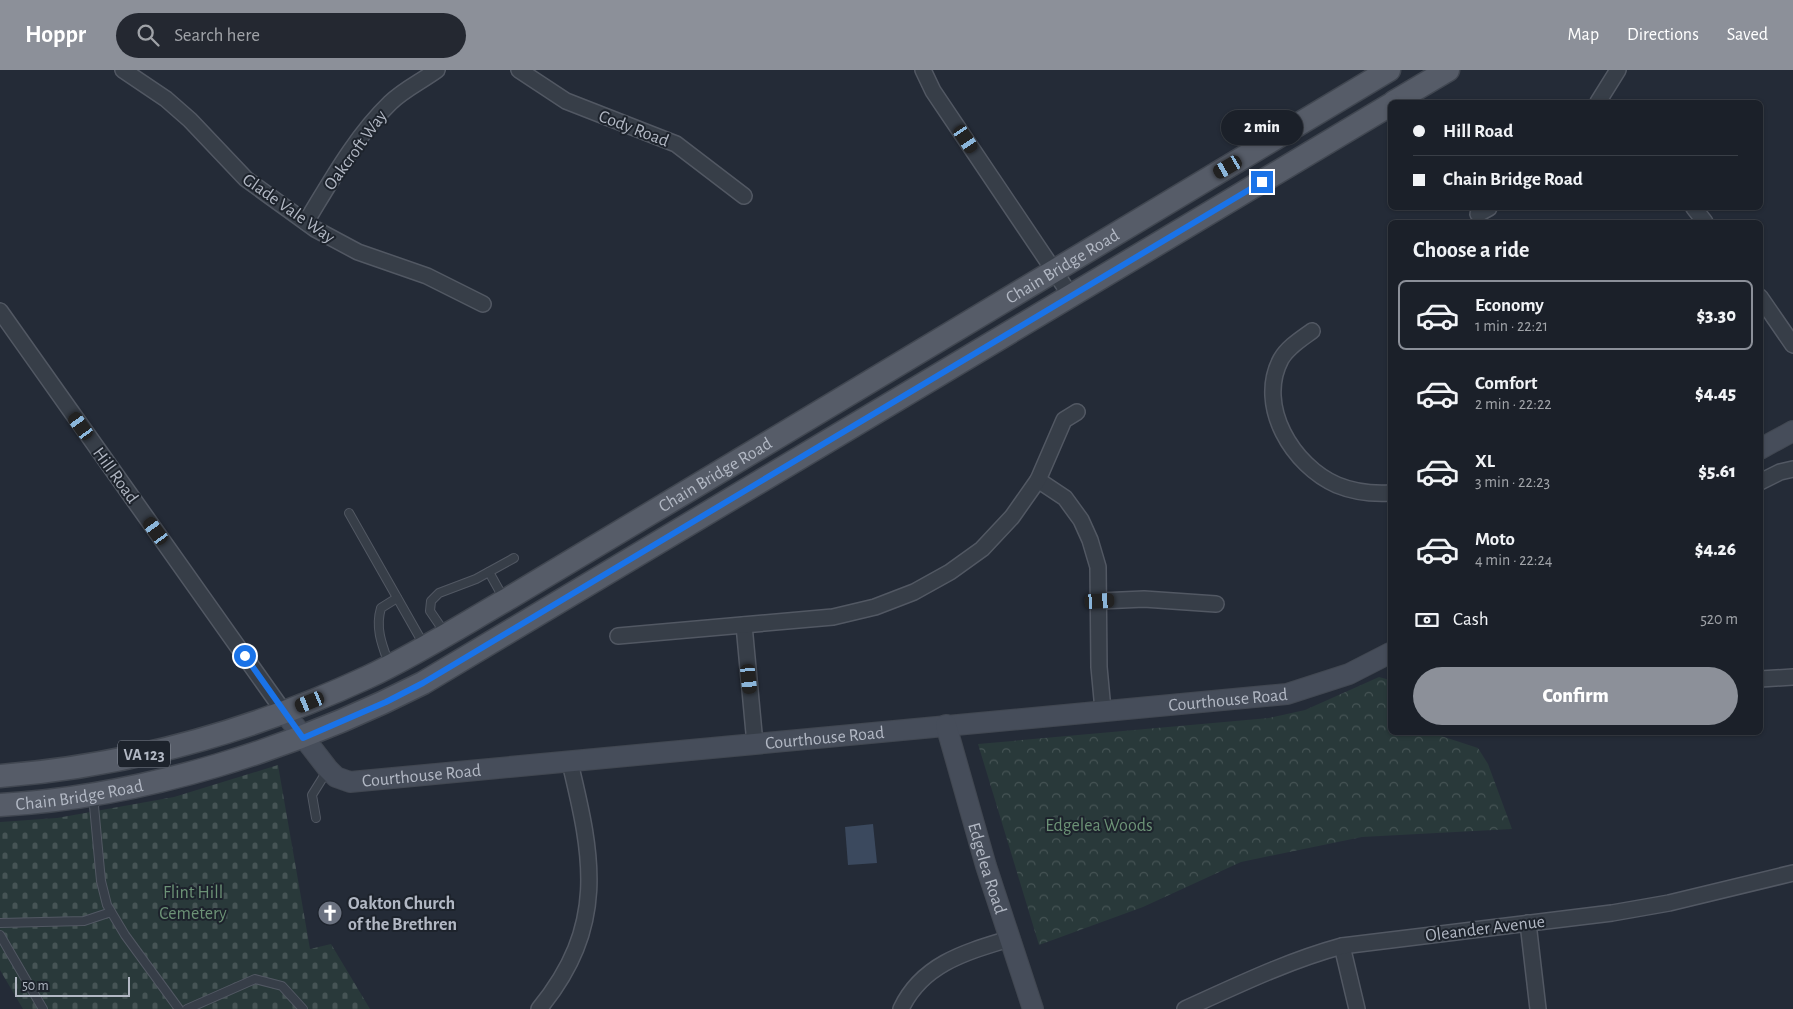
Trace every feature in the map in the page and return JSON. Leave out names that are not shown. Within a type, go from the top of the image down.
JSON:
[{"type":"main road","name":"Chain Bridge Road","points":[[0,776],[59,771],[124,759],[236,730],[284,712],[390,666],[505,601],[1390,70]]},
{"type":"main road","points":[[1397,100],[1448,70]]},
{"type":"main road","name":"Chain Bridge Road","points":[[0,805],[100,792],[198,771],[303,738],[386,702],[423,683],[1388,106]]},
{"type":"street","name":"Glade Vale Way","points":[[123,70],[172,104],[246,179],[338,243],[427,276],[483,304]]},
{"type":"street","name":"Oakcroft Way","points":[[306,222],[352,148],[366,130],[395,98],[437,70]]},
{"type":"street","name":"Cody Road","points":[[519,70],[566,101],[676,144],[744,196]]},
{"type":"street","points":[[923,70],[933,91],[1071,296]]},
{"type":"street","points":[[1599,100],[1618,70]]},
{"type":"street","points":[[1696,210],[1703,220]]},
{"type":"street","points":[[1763,303],[1793,345]]},
{"type":"street","name":"Hill Road","points":[[0,311],[284,712]]},
{"type":"street","points":[[1312,331],[1286,353],[1274,376],[1272,390],[1280,427],[1302,460],[1326,479],[1361,492],[1388,494]]},
{"type":"street","points":[[618,636],[833,617],[875,607],[914,592],[950,572],[982,549],[1012,516],[1038,480],[1064,420],[1077,412]]},
{"type":"street","points":[[1763,447],[1793,431]]},
{"type":"street","points":[[1763,480],[1780,472],[1793,469]]},
{"type":"street","points":[[1038,480],[1065,498],[1081,520],[1090,540],[1098,567],[1100,601],[1099,667],[1103,710]]},
{"type":"street","points":[[1100,601],[1144,599],[1216,604]]},
{"type":"street","points":[[744,625],[755,744]]},
{"type":"street","name":"Courthouse Road","points":[[284,712],[328,769],[336,777],[350,782],[1287,694],[1349,674],[1388,654]]},
{"type":"street","points":[[1763,679],[1793,677]]},
{"type":"street","name":"Edgelea Road","points":[[946,725],[986,866],[1033,1009]]},
{"type":"street","points":[[539,1009],[570,962],[588,904],[589,854],[586,827],[570,762]]},
{"type":"street","name":"Oleander Avenue","points":[[1185,1009],[1266,973],[1314,954],[1342,946],[1612,913],[1668,903],[1793,873]]},
{"type":"street","points":[[1528,923],[1538,1009]]},
{"type":"street","points":[[901,1009],[921,980],[944,962],[1009,939]]},
{"type":"street","points":[[1342,946],[1357,1009]]},
{"type":"lane","points":[[349,513],[425,646]]},
{"type":"lane","points":[[446,635],[430,611],[431,601],[439,593],[489,572],[514,558]]},
{"type":"lane","points":[[489,572],[505,601]]},
{"type":"lane","points":[[390,666],[381,644],[377,621],[380,608],[397,598]]},
{"type":"lane","points":[[316,818],[312,795],[328,769]]},
{"type":"lane","points":[[100,792],[94,806],[101,881],[106,905],[179,1009]]},
{"type":"lane","points":[[0,923],[84,920],[111,912]]},
{"type":"lane","points":[[0,936],[43,1009]]},
{"type":"lane","points":[[187,1009],[255,979],[282,986],[303,1009]]},
{"type":"green space","name":"Edgelea Woods","points":[[1379,677],[1388,679],[1388,735],[1438,735],[1478,748],[1488,764],[1512,829],[1362,837],[1241,862],[1143,907],[1039,945],[978,744],[1269,718],[1305,710]]},
{"type":"green space","name":"Flint Hill Cemetery","points":[[278,765],[310,949],[331,944],[370,1009],[23,1009],[0,970],[0,822],[57,818],[174,797]]},
{"type":"water","points":[[873,824],[877,863],[848,865],[845,827]]},
{"type":"place","name":"Oakton Church of the Brethren","points":[[330,913]]},
{"type":"route","points":[[245,656],[303,738],[386,702],[423,683],[1262,182]]}]
